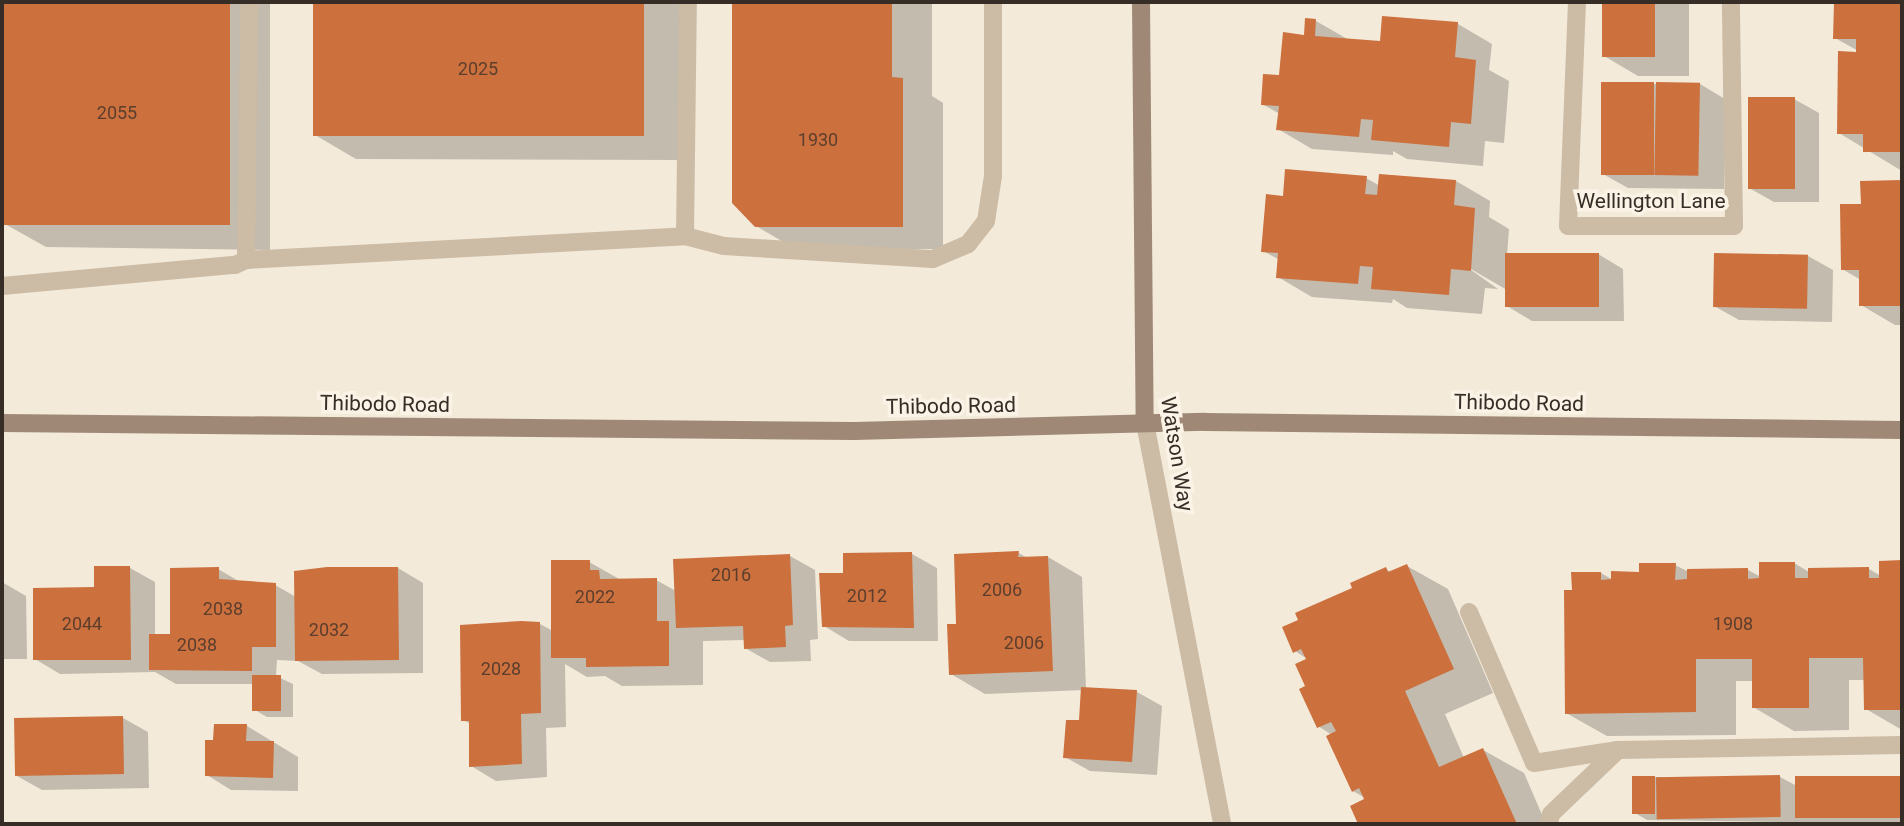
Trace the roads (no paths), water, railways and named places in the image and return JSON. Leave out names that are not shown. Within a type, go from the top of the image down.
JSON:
[{"type":"street","points":[[246,260],[249,2]]},
{"type":"street","points":[[685,236],[688,2]]},
{"type":"street","points":[[2,286],[235,265],[246,260],[685,236],[724,246],[933,259],[968,244],[986,221],[993,176],[993,2]]},
{"type":"street","name":"Watson Way","points":[[1141,2],[1145,423],[1222,824]]},
{"type":"street","name":"Wellington Lane","points":[[1577,2],[1568,226],[1734,226],[1731,2]]},
{"type":"street","name":"Thibodo Road","points":[[2,424],[854,431],[1145,423],[1902,430]]},
{"type":"street","points":[[1469,612],[1534,763],[1618,750],[1902,745]]},
{"type":"street","points":[[1549,824],[1551,814],[1618,750]]}]
